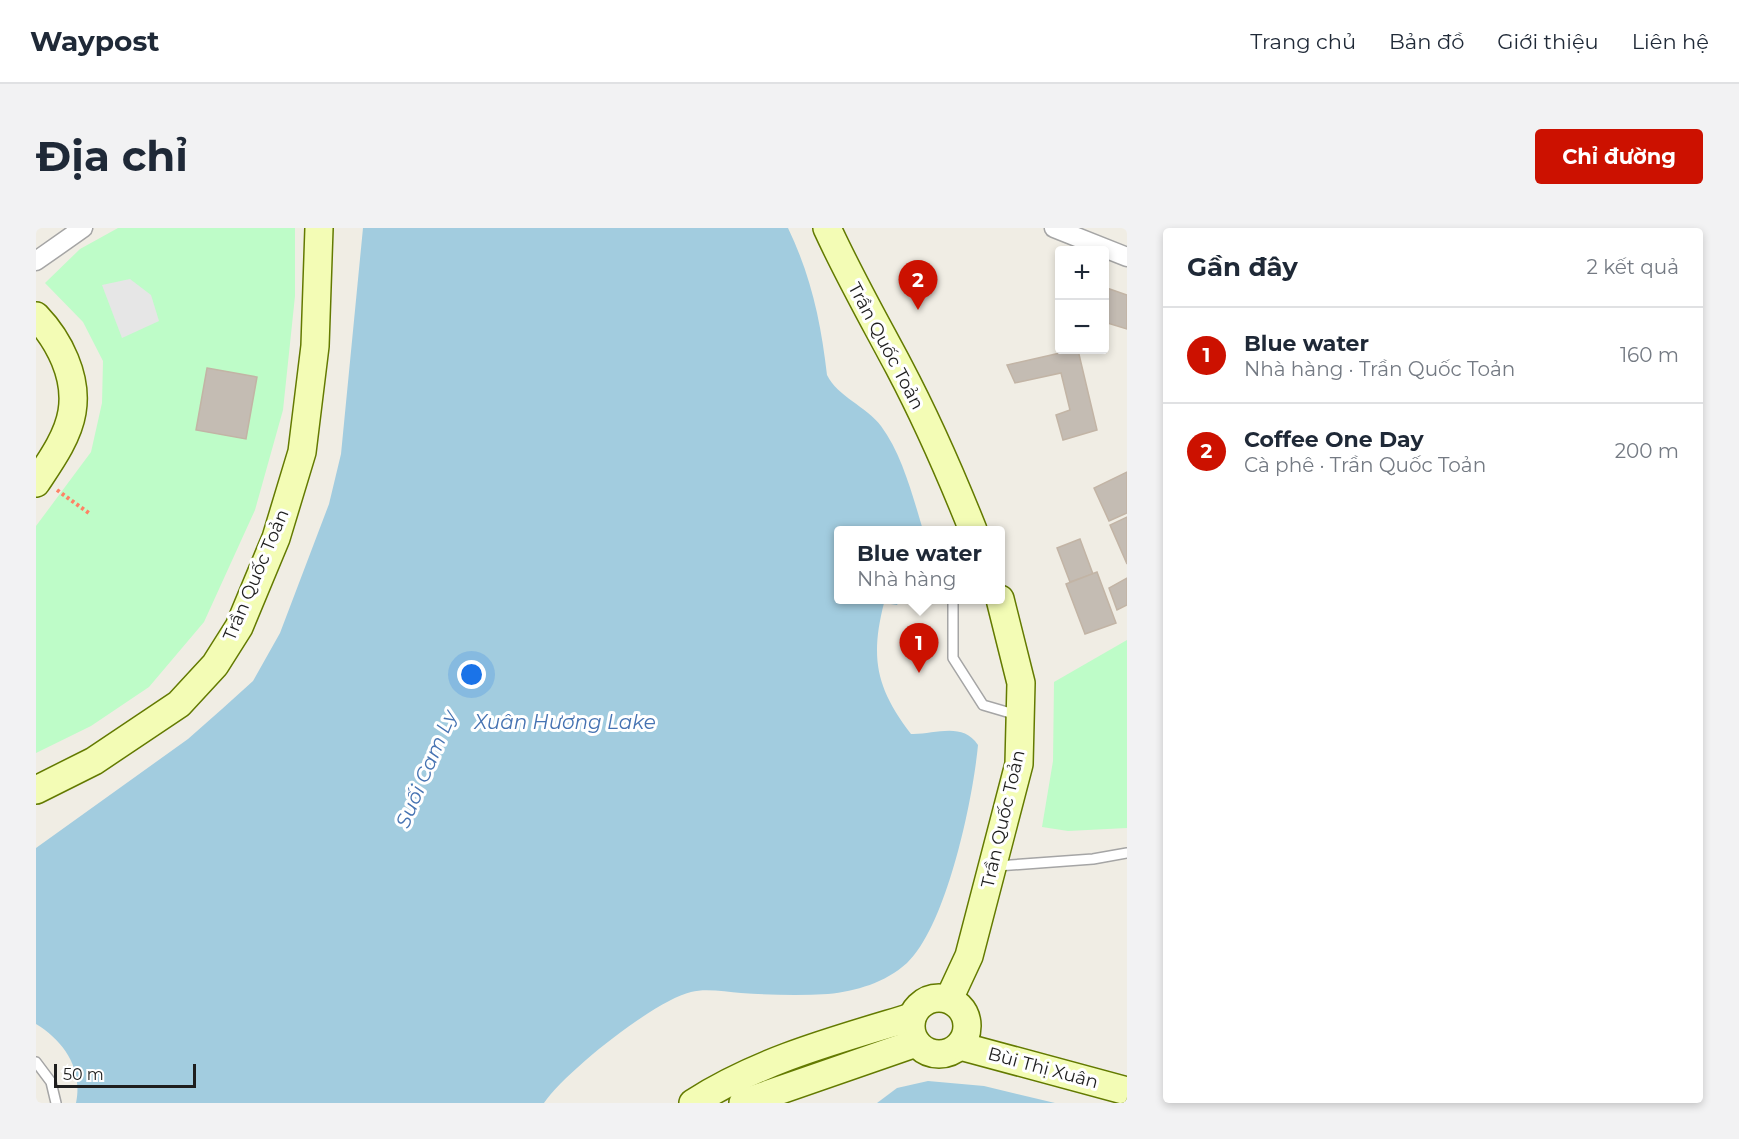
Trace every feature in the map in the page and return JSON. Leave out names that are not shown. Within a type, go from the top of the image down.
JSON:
[{"type":"main road","name":"Trần Quốc Toản","points":[[36,790],[94,761],[179,704],[215,665],[239,627],[276,538],[302,452],[315,346],[319,228]]},
{"type":"main road","name":"Trần Quốc Toản","points":[[827,228],[852,283],[899,367],[937,444],[971,526]]},
{"type":"main road","points":[[36,316],[54,334],[69,370],[72,412],[56,452],[38,480]]},
{"type":"main road","name":"Trần Quốc Toản","points":[[949,999],[969,956],[1019,764],[1022,717],[1021,683],[1001,604]]},
{"type":"main road","points":[[743,1103],[789,1097],[914,1030],[924,1002],[933,998],[949,999],[964,1011],[967,1021],[967,1030],[960,1046],[942,1054],[933,1054],[914,1030]]},
{"type":"main road","points":[[693,1103],[731,1092],[814,1046],[914,1030]]},
{"type":"main road","name":"Bùi Thị Xuân","points":[[960,1046],[1127,1091]]},
{"type":"street","points":[[36,261],[83,228]]},
{"type":"street","points":[[1054,228],[1127,257]]},
{"type":"lane","points":[[954,604],[953,658],[983,705],[1022,717]]},
{"type":"lane","points":[[994,866],[1093,860],[1127,853]]},
{"type":"lane","points":[[36,1062],[51,1083],[56,1103]]},
{"type":"path","points":[[38,480],[89,513]]},
{"type":"green space","points":[[118,228],[295,228],[295,296],[283,410],[255,510],[204,622],[149,687],[91,726],[36,753],[36,526],[91,452],[102,403],[103,361],[83,322],[45,283],[80,249]]},
{"type":"green space","points":[[1127,640],[1127,828],[1068,831],[1042,827],[1053,761],[1054,682]]},
{"type":"shaded area","points":[[130,279],[151,295],[159,321],[122,338],[102,285]]},
{"type":"water","name":"Xuân Hương Lake","points":[[363,228],[788,228],[803,264],[814,300],[827,375],[845,396],[875,419],[888,437],[906,476],[922,526],[834,526],[834,604],[884,604],[877,640],[879,672],[890,702],[911,734],[956,731],[964,733],[978,745],[964,828],[946,892],[921,945],[907,963],[880,981],[849,991],[828,994],[774,995],[709,990],[691,992],[675,998],[634,1023],[590,1056],[555,1089],[544,1103],[76,1103],[77,1079],[69,1057],[55,1039],[36,1024],[36,848],[188,739],[253,681],[280,633],[329,504],[341,454]]},
{"type":"water","points":[[928,1081],[984,1086],[1055,1103],[877,1103],[897,1088]]},
{"type":"building","points":[[1109,289],[1127,295],[1127,329],[1109,324]]},
{"type":"building","points":[[1055,354],[1079,354],[1097,430],[1063,440],[1056,415],[1070,410],[1061,373],[1015,383],[1007,365]]},
{"type":"building","points":[[207,368],[257,377],[246,439],[196,430]]},
{"type":"building","points":[[1127,472],[1127,513],[1109,521],[1094,488]]},
{"type":"building","points":[[1127,517],[1127,564],[1110,525]]},
{"type":"building","points":[[1080,539],[1093,574],[1070,582],[1057,548]]},
{"type":"building","points":[[1097,572],[1116,623],[1085,634],[1066,584]]},
{"type":"building","points":[[1127,578],[1127,605],[1117,610],[1109,588]]},
{"type":"place","name":"Coffee One Day","points":[[918,310]]},
{"type":"place","name":"Blue water","points":[[919,673]]},
{"type":"water label","name":"Suối Cam Ly","points":[[426,769]]}]
